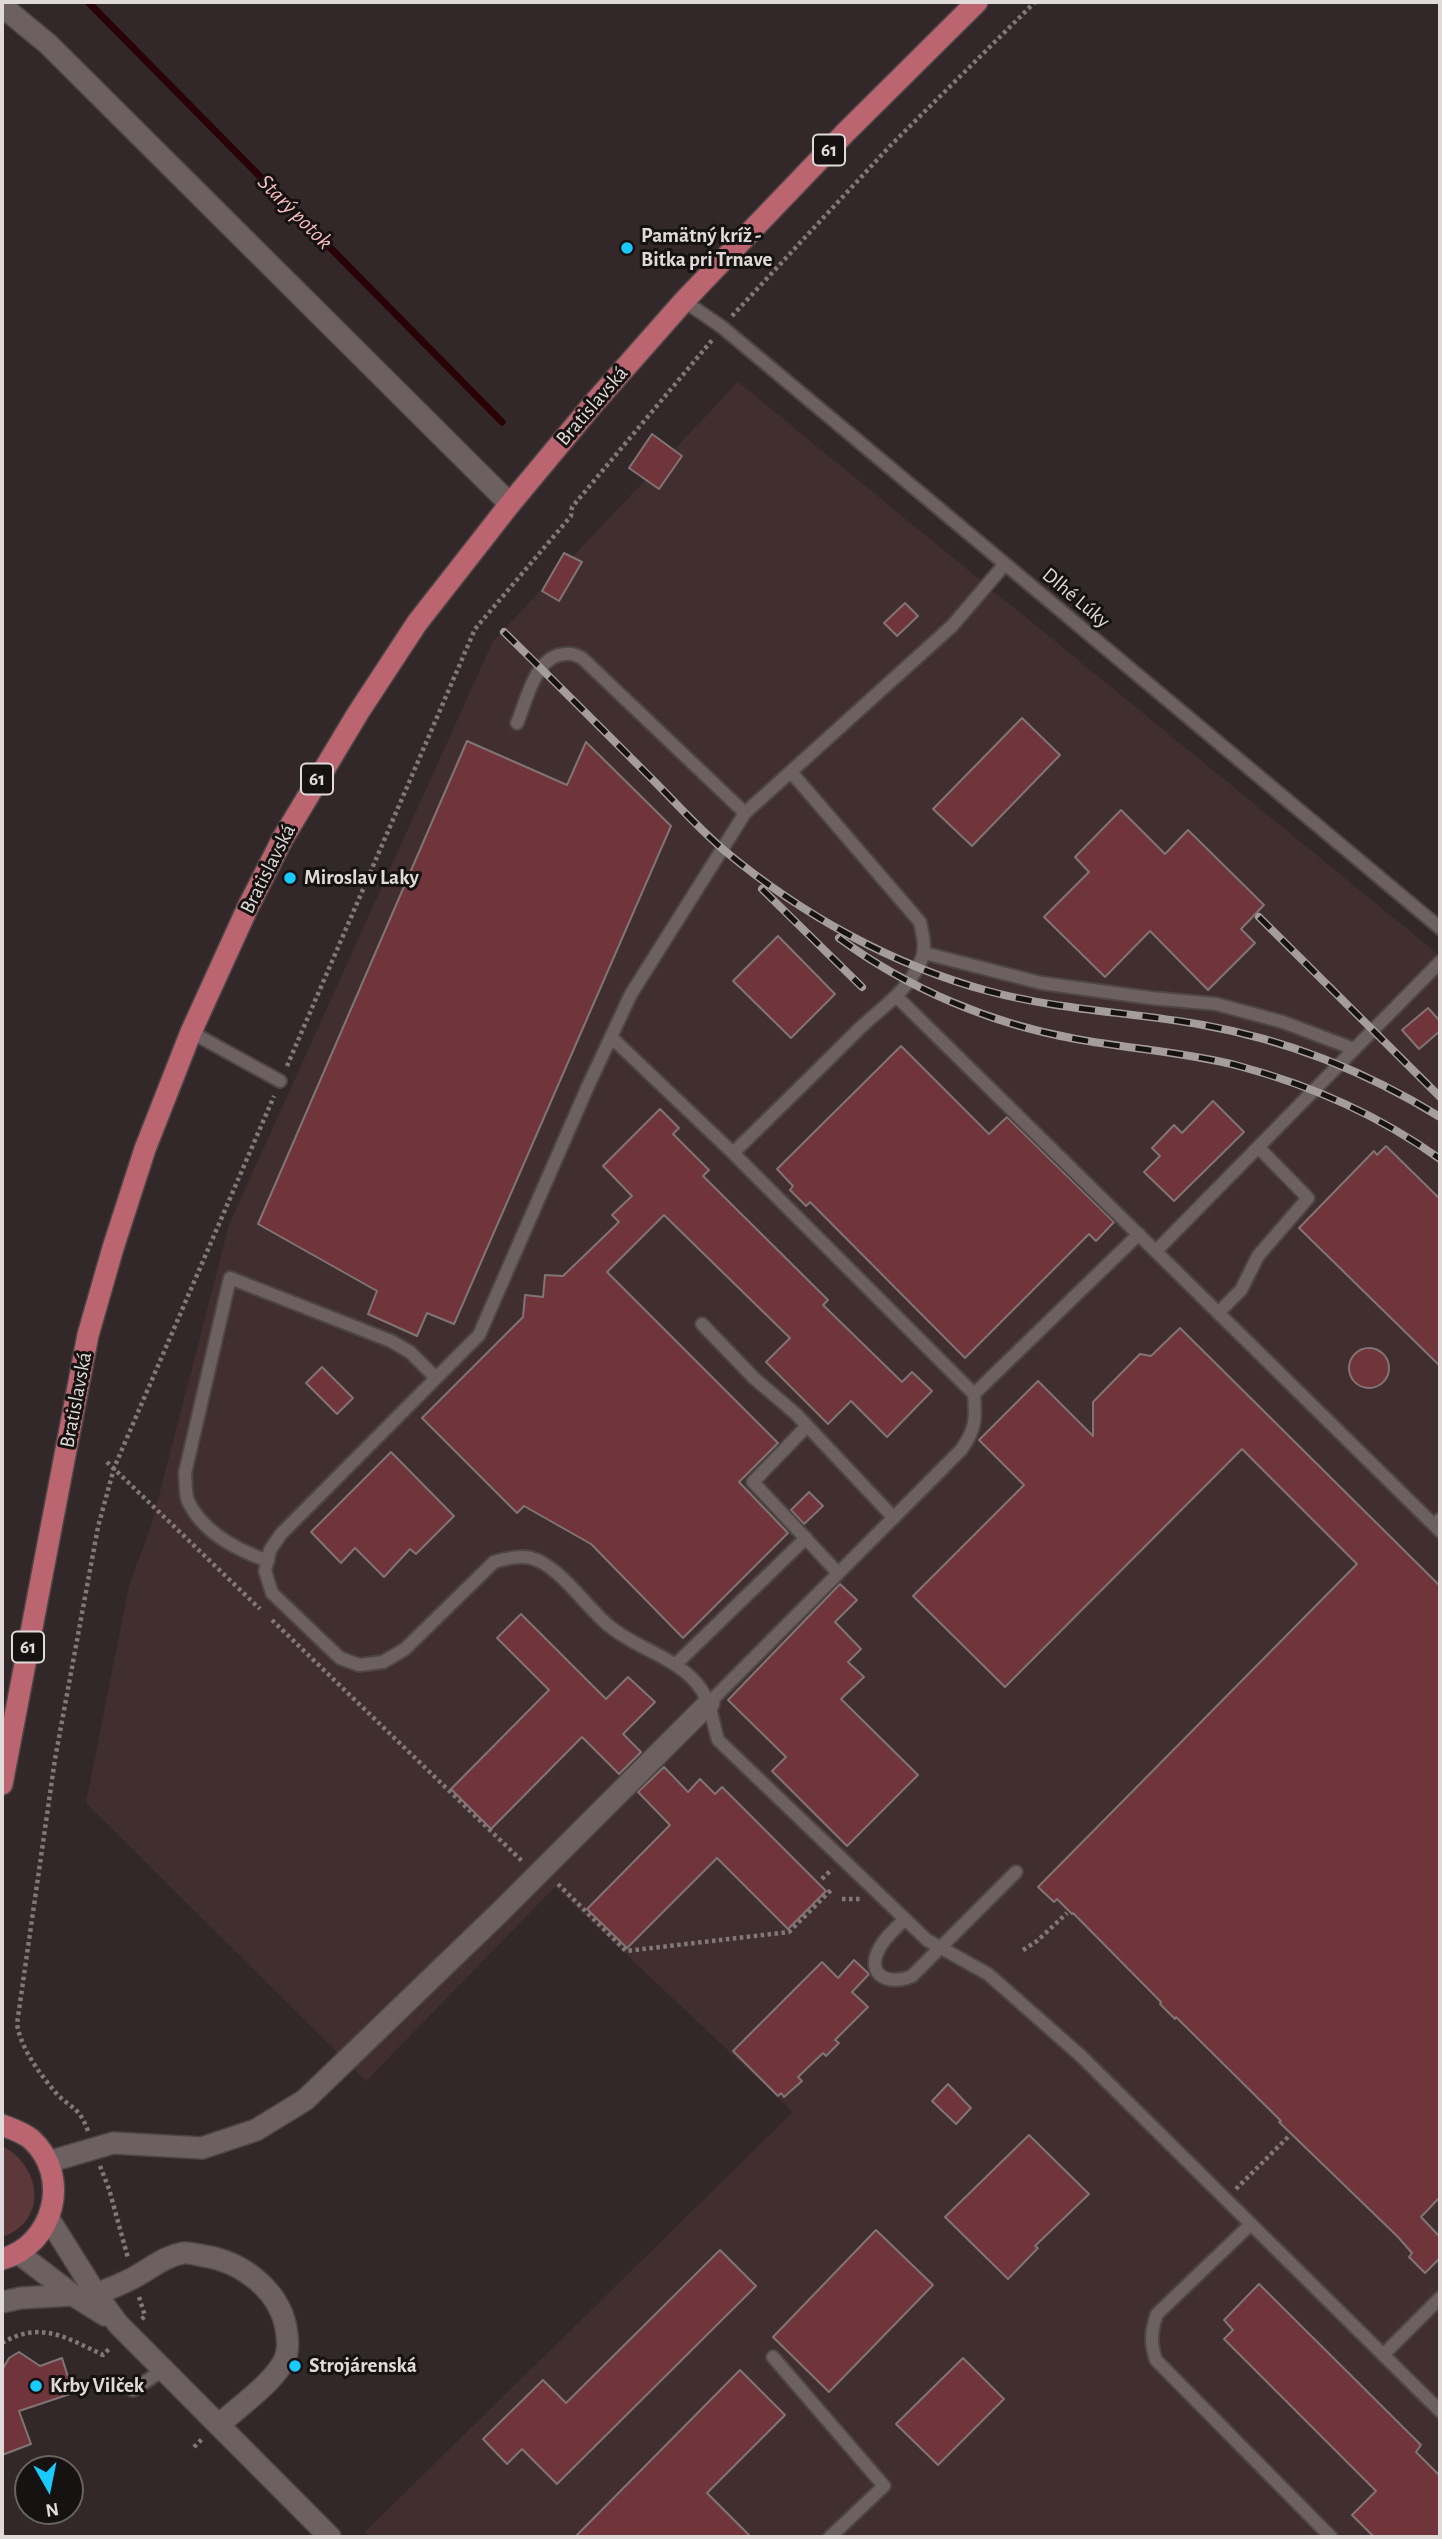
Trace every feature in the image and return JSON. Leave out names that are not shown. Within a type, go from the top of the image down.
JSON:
[{"type":"main road","name":"Bratislavská","points":[[2,1784],[88,1335],[127,1202],[191,1032],[283,838],[324,767],[417,623],[510,504],[684,301],[810,169],[977,2]]},
{"type":"main road","points":[[2,2125],[30,2139],[48,2162],[55,2191],[49,2219],[35,2241],[10,2256]]},
{"type":"street","points":[[2,6],[48,44],[510,504]]},
{"type":"street","points":[[48,2162],[113,2143],[202,2148],[256,2130],[306,2100],[491,1921],[709,1703]]},
{"type":"street","points":[[49,2219],[96,2302]]},
{"type":"street","points":[[96,2302],[161,2260],[185,2253],[216,2258],[241,2268],[260,2282],[276,2300],[286,2324],[288,2343],[285,2360],[273,2375],[219,2425]]},
{"type":"street","points":[[10,2256],[73,2295],[96,2302],[127,2324],[163,2370],[330,2537]]},
{"type":"street","points":[[2,2302],[21,2298],[73,2295]]},
{"type":"lane","name":"Dlhé Lúky","points":[[684,301],[722,327],[1440,928]]},
{"type":"lane","points":[[1005,564],[952,626],[745,813],[631,994],[479,1335],[281,1534],[270,1550],[265,1571],[272,1593],[341,1658],[359,1664],[383,1662],[405,1649],[494,1562],[510,1558],[531,1558],[548,1566],[609,1626],[630,1641],[688,1673],[709,1703],[718,1740],[927,1940],[988,1974],[1082,2056],[1440,2412]]},
{"type":"lane","points":[[517,723],[540,668],[548,659],[567,654],[582,658],[745,813]]},
{"type":"lane","points":[[733,1153],[875,1014],[903,992],[924,953],[920,922],[791,772]]},
{"type":"lane","points":[[924,953],[1041,983],[1216,1004],[1283,1022],[1354,1049]]},
{"type":"lane","points":[[1156,1251],[1440,962]]},
{"type":"lane","points":[[897,996],[1218,1313],[1438,1525]]},
{"type":"lane","points":[[191,1032],[280,1081]]},
{"type":"lane","points":[[611,1037],[733,1153],[974,1394],[976,1418],[971,1437],[961,1450],[709,1703]]},
{"type":"lane","points":[[1218,1313],[1241,1290],[1258,1256],[1308,1198],[1258,1146]]},
{"type":"lane","points":[[974,1394],[1139,1234]]},
{"type":"lane","points":[[268,1561],[236,1550],[205,1525],[188,1500],[186,1473],[230,1278],[391,1341],[410,1352],[436,1378]]},
{"type":"lane","points":[[702,1324],[754,1378],[807,1426],[894,1518]]},
{"type":"lane","points":[[807,1426],[753,1482],[838,1573]]},
{"type":"lane","points":[[676,1664],[806,1538]]},
{"type":"lane","points":[[905,1919],[880,1946],[874,1960],[877,1972],[887,1980],[900,1982],[912,1976],[1016,1872]]},
{"type":"lane","points":[[1251,2224],[1157,2314],[1152,2330],[1152,2346],[1156,2360],[1331,2537]]},
{"type":"lane","points":[[1383,2355],[1440,2298]]},
{"type":"lane","points":[[773,2357],[884,2486],[830,2537]]},
{"type":"lane","points":[[133,2390],[163,2370]]},
{"type":"path","points":[[572,507],[722,327],[890,146],[1035,2]]},
{"type":"path","points":[[107,1462],[525,1864],[532,1857]]},
{"type":"path","points":[[822,1879],[832,1868]]},
{"type":"path","points":[[553,1879],[626,1951],[789,1932],[832,1889]]},
{"type":"path","points":[[842,1899],[865,1899]]},
{"type":"path","points":[[1023,1950],[1037,1941],[1067,1913]]},
{"type":"path","points":[[1226,2199],[1289,2136]]},
{"type":"path","points":[[100,2165],[130,2266]]},
{"type":"path","points":[[127,2324],[145,2316],[137,2291]]},
{"type":"path","points":[[2,2343],[28,2332],[45,2332],[64,2336],[103,2355],[111,2347]]},
{"type":"shaded area","points":[[738,382],[1440,956],[1440,2537],[370,2537],[365,2532],[793,2112],[555,1887],[366,2081],[86,1803],[129,1586],[152,1523],[229,1225],[493,641]]},
{"type":"shaded area","points":[[2,2146],[15,2155],[25,2167],[32,2180],[34,2193],[33,2207],[27,2219],[17,2230],[2,2237]]},
{"type":"building","points":[[652,434],[682,456],[659,489],[629,468]]},
{"type":"building","points":[[564,553],[582,562],[559,601],[542,591]]},
{"type":"building","points":[[905,603],[918,616],[897,636],[884,623]]},
{"type":"building","points":[[1022,718],[1060,755],[972,846],[933,809]]},
{"type":"building","points":[[467,741],[567,785],[586,742],[671,826],[454,1324],[427,1313],[417,1336],[368,1314],[377,1291],[258,1224]]},
{"type":"building","points":[[1121,810],[1165,854],[1188,830],[1264,905],[1241,929],[1255,943],[1208,990],[1150,931],[1105,977],[1044,917],[1089,872],[1075,857]]},
{"type":"building","points":[[778,936],[835,994],[791,1038],[733,981]]},
{"type":"building","points":[[1428,1008],[1440,1021],[1440,1031],[1419,1049],[1402,1030]]},
{"type":"building","points":[[901,1046],[989,1134],[1007,1117],[1114,1222],[1096,1241],[1089,1234],[965,1358],[810,1202],[806,1206],[790,1190],[793,1186],[777,1169]]},
{"type":"building","points":[[1213,1101],[1244,1132],[1174,1201],[1144,1172],[1160,1156],[1152,1148],[1174,1125],[1182,1133]]},
{"type":"building","points":[[660,1109],[679,1128],[673,1134],[709,1170],[703,1176],[828,1300],[823,1305],[902,1382],[912,1372],[932,1391],[887,1437],[851,1401],[828,1424],[766,1362],[790,1338],[664,1215],[607,1272],[778,1443],[739,1482],[788,1533],[683,1638],[591,1544],[524,1506],[517,1513],[422,1418],[523,1317],[525,1295],[543,1297],[545,1275],[563,1276],[619,1222],[612,1215],[632,1196],[603,1166]]},
{"type":"building","points":[[1386,1146],[1440,1199],[1440,1366],[1299,1228],[1374,1151],[1377,1155]]},
{"type":"building","points":[[1180,1328],[1440,1586],[1440,2197],[1421,2217],[1440,2237],[1440,2258],[1425,2273],[1409,2257],[1412,2253],[1398,2237],[1176,2017],[1175,2019],[1073,1913],[1057,1899],[1054,1902],[1038,1887],[1357,1564],[1242,1449],[1005,1687],[913,1596],[1024,1485],[979,1440],[1038,1381],[1093,1436],[1093,1402],[1140,1354],[1151,1356]]},
{"type":"building","points":[[1369,1348],[1383,1354],[1389,1368],[1383,1382],[1369,1388],[1355,1382],[1349,1368],[1355,1354]]},
{"type":"building","points":[[322,1367],[353,1398],[337,1414],[306,1383]]},
{"type":"building","points":[[391,1452],[454,1516],[416,1554],[410,1549],[384,1577],[355,1548],[341,1563],[311,1532]]},
{"type":"building","points":[[809,1492],[823,1506],[804,1524],[791,1510]]},
{"type":"building","points":[[840,1584],[857,1600],[835,1622],[861,1649],[848,1662],[864,1677],[841,1699],[918,1775],[847,1846],[772,1771],[786,1757],[728,1700]]},
{"type":"building","points":[[521,1614],[606,1699],[628,1677],[655,1702],[623,1734],[641,1752],[619,1774],[582,1737],[491,1829],[451,1789],[549,1690],[497,1638]]},
{"type":"building","points":[[664,1767],[688,1792],[700,1779],[715,1794],[722,1787],[826,1891],[788,1929],[717,1858],[627,1948],[587,1909],[670,1825],[638,1792]]},
{"type":"building","points":[[854,1960],[869,1974],[852,1992],[868,2007],[835,2040],[839,2043],[826,2056],[823,2053],[798,2077],[802,2081],[784,2097],[781,2093],[778,2096],[733,2051],[822,1962],[838,1978]]},
{"type":"building","points":[[948,2084],[971,2108],[956,2124],[932,2101]]},
{"type":"building","points":[[1029,2135],[1089,2194],[1035,2246],[1038,2248],[1008,2279],[945,2217]]},
{"type":"building","points":[[876,2230],[933,2285],[829,2392],[773,2337]]},
{"type":"building","points":[[720,2250],[756,2286],[557,2484],[522,2449],[507,2464],[483,2439],[543,2380],[566,2403]]},
{"type":"building","points":[[1259,2284],[1421,2445],[1416,2452],[1440,2476],[1440,2537],[1374,2537],[1352,2515],[1376,2491],[1224,2339],[1233,2330],[1224,2320]]},
{"type":"building","name":"Krby Vilček","points":[[19,2352],[40,2366],[62,2358],[73,2393],[19,2411],[31,2444],[2,2455],[2,2370],[9,2358]]},
{"type":"building","points":[[963,2358],[1004,2399],[938,2465],[896,2424]]},
{"type":"building","points":[[740,2370],[785,2415],[707,2493],[751,2537],[575,2537]]},
{"type":"waterway","name":"Starý potok","points":[[88,2],[502,422]]},
{"type":"railway","points":[[504,632],[715,843],[785,896],[849,935],[917,967],[988,991],[1068,1007],[1203,1025],[1265,1039],[1355,1072],[1440,1117]]},
{"type":"railway","points":[[762,889],[862,987]]},
{"type":"railway","points":[[1259,917],[1440,1097]]},
{"type":"railway","points":[[839,938],[893,973],[982,1014],[1045,1032],[1198,1057],[1266,1074],[1318,1092],[1369,1116],[1440,1159]]},
{"type":"place","name":"Pamätný kríž - Bitka pri Trnave","points":[[627,248]]},
{"type":"place","name":"Miroslav Laky","points":[[290,878]]},
{"type":"place","name":"Strojárenská","points":[[295,2366]]},
{"type":"place","name":"Krby Vilček","points":[[36,2386]]}]
